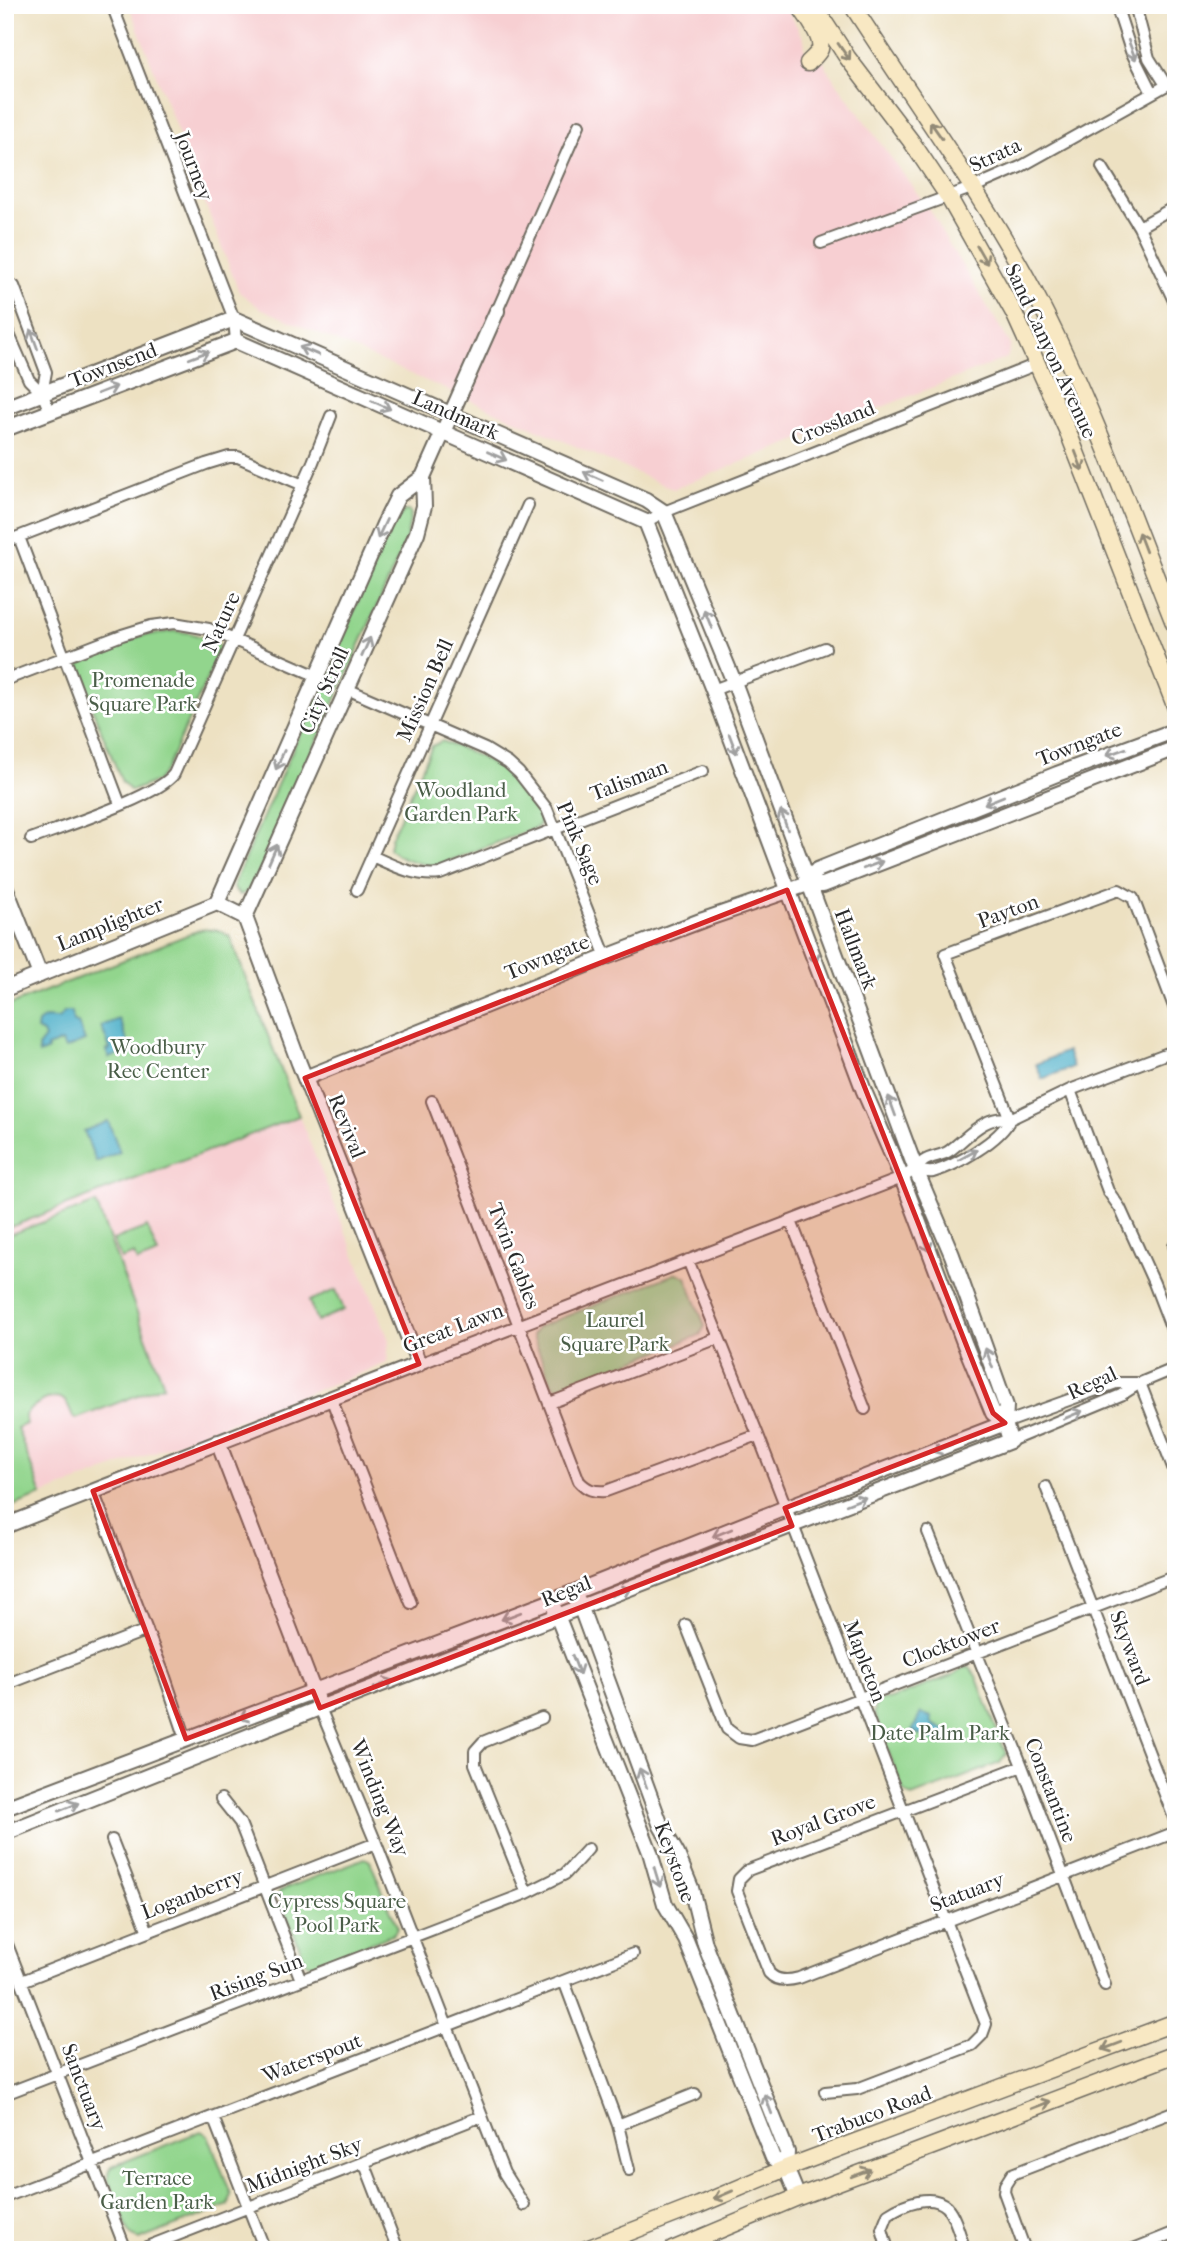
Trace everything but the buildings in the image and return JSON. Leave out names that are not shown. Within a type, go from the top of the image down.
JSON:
[{"type":"main road","points":[[799,5],[821,46],[808,63]]},
{"type":"main road","name":"Sand Canyon Avenue","points":[[813,5],[847,57],[911,141],[948,196],[1014,313],[1068,432],[1176,708]]},
{"type":"main road","name":"Sand Canyon Avenue","points":[[852,5],[974,187],[1040,303],[1095,422],[1176,628]]},
{"type":"main road","name":"Trabuco Road","points":[[584,2250],[786,2168],[1176,2022]]},
{"type":"main road","points":[[672,2250],[798,2197],[1176,2054]]},
{"type":"street","name":"Journey","points":[[112,5],[234,319],[236,341]]},
{"type":"street","points":[[1116,5],[1131,51],[1152,93]]},
{"type":"street","points":[[1135,5],[1149,58],[1171,83]]},
{"type":"street","name":"Strata","points":[[821,243],[974,187],[1020,167],[1171,83]]},
{"type":"street","name":"City Stroll","points":[[245,917],[417,533],[424,506],[423,477],[579,125]]},
{"type":"street","points":[[1102,167],[1139,227],[1176,305]]},
{"type":"street","points":[[1139,227],[1176,206]]},
{"type":"street","points":[[14,286],[46,372],[42,393]]},
{"type":"street","name":"Townsend","points":[[5,408],[234,319]]},
{"type":"street","name":"Landmark","points":[[234,319],[646,500],[664,512]]},
{"type":"street","points":[[5,325],[29,380],[42,393],[50,412]]},
{"type":"street","name":"Townsend","points":[[5,429],[236,341]]},
{"type":"street","name":"Landmark","points":[[236,341],[443,432],[648,528]]},
{"type":"street","name":"Crossland","points":[[648,528],[664,512],[1037,364]]},
{"type":"street","name":"Nature","points":[[31,839],[154,790],[168,782],[174,774],[331,416]]},
{"type":"street","points":[[5,542],[229,457],[246,459],[303,485]]},
{"type":"street","name":"City Stroll","points":[[224,906],[317,676],[398,496],[423,477]]},
{"type":"street","name":"Mission Bell","points":[[357,890],[528,505]]},
{"type":"street","name":"Hallmark","points":[[664,512],[733,682],[916,1170],[950,1248],[1006,1406],[1005,1423],[1010,1441]]},
{"type":"street","name":"Hallmark","points":[[648,528],[713,690],[864,1091],[902,1178],[993,1413],[1005,1423]]},
{"type":"street","points":[[19,537],[120,804]]},
{"type":"street","points":[[5,680],[122,635],[151,626],[174,623],[209,629],[317,676]]},
{"type":"street","points":[[713,690],[825,648]]},
{"type":"street","name":"Pink Sage","points":[[347,689],[485,749],[508,763],[538,796],[556,829],[606,957]]},
{"type":"street","name":"Towngate","points":[[808,884],[817,870],[1057,774],[1176,730]]},
{"type":"street","name":"Towngate","points":[[305,1078],[606,957],[787,890],[808,884],[823,885],[1176,748]]},
{"type":"street","name":"Talisman","points":[[372,856],[414,873],[439,874],[703,771]]},
{"type":"street","points":[[5,886],[40,975]]},
{"type":"street","name":"Payton","points":[[1010,1119],[945,954],[1119,890],[1133,898],[1176,1012]]},
{"type":"street","points":[[224,906],[245,917]]},
{"type":"street","name":"Lamplighter","points":[[5,989],[224,906]]},
{"type":"street","name":"Revival","points":[[245,917],[305,1078],[419,1364]]},
{"type":"street","points":[[916,1170],[931,1172],[972,1154],[1006,1127],[1010,1119],[1070,1090],[1176,1050]]},
{"type":"street","points":[[1070,1090],[1108,1191],[1120,1208],[1176,1340]]},
{"type":"street","name":"Twin Gables","points":[[432,1101],[579,1481],[590,1491],[606,1490],[758,1435]]},
{"type":"street","points":[[916,1170],[924,1161],[947,1153],[977,1127],[1001,1117],[1010,1119]]},
{"type":"street","name":"Great Lawn","points":[[5,1525],[902,1178],[916,1170]]},
{"type":"street","points":[[791,1221],[865,1409]]},
{"type":"street","name":"Mapleton","points":[[688,1260],[986,2024],[982,2035],[972,2045],[857,2089],[825,2092]]},
{"type":"street","points":[[550,1403],[718,1338]]},
{"type":"street","name":"Regal","points":[[5,1833],[1010,1441],[1121,1395],[1140,1383],[1176,1368]]},
{"type":"street","name":"Regal","points":[[5,1808],[552,1601],[1005,1423],[1116,1383],[1140,1383]]},
{"type":"street","points":[[1140,1383],[1176,1475]]},
{"type":"street","points":[[331,1398],[411,1604]]},
{"type":"street","name":"Winding Way","points":[[218,1442],[313,1691],[376,1843],[504,2173],[524,2205]]},
{"type":"street","name":"Skyward","points":[[1046,1487],[1176,1823]]},
{"type":"street","points":[[93,1491],[186,1739]]},
{"type":"street","name":"Constantine","points":[[928,1532],[1022,1766],[1105,1985]]},
{"type":"street","name":"Clocktower","points":[[686,1625],[727,1729],[739,1738],[752,1740],[1176,1576]]},
{"type":"street","name":"Keystone","points":[[575,1592],[661,1826],[677,1854],[691,1888],[705,1944],[787,2152],[786,2168],[798,2197]]},
{"type":"street","name":"Keystone","points":[[552,1601],[650,1852],[665,1904],[686,1940],[773,2158],[786,2168]]},
{"type":"street","points":[[5,1685],[147,1630]]},
{"type":"street","points":[[527,1893],[475,1764],[474,1755],[483,1742],[542,1718]]},
{"type":"street","name":"Royal Grove","points":[[772,1976],[738,1895],[737,1885],[743,1874],[755,1867],[1022,1766]]},
{"type":"street","points":[[221,1799],[240,1823],[302,1980]]},
{"type":"street","name":"Statuary","points":[[772,1976],[783,1981],[799,1978],[1176,1832]]},
{"type":"street","points":[[112,1840],[148,1932]]},
{"type":"street","name":"Loganberry","points":[[22,1981],[376,1843]]},
{"type":"street","name":"Rising Sun","points":[[5,2094],[527,1893],[565,1874],[588,1849]]},
{"type":"street","name":"Sanctuary","points":[[5,1939],[126,2250]]},
{"type":"street","name":"Waterspout","points":[[5,2197],[633,1954]]},
{"type":"street","points":[[564,1981],[618,2124],[629,2170]]},
{"type":"street","points":[[618,2124],[695,2094]]},
{"type":"street","points":[[1025,2250],[1004,2192],[1012,2174],[1173,2112]]},
{"type":"street","name":"Midnight Sky","points":[[139,2250],[482,2116]]},
{"type":"street","points":[[213,2117],[265,2250]]},
{"type":"street","points":[[364,2162],[398,2250]]},
{"type":"street","points":[[888,2250],[883,2229],[884,2220],[896,2209],[931,2200],[941,2202],[949,2209],[965,2250]]},
{"type":"street","points":[[1131,2250],[1176,2232]]},
{"type":"highlighted area","points":[[787,890],[993,1413],[1005,1423],[785,1508],[792,1526],[320,1708],[313,1691],[186,1739],[93,1491],[419,1364],[305,1078]]},
{"type":"shaded area","points":[[129,5],[785,5],[804,39],[805,52],[819,51],[828,71],[938,222],[1011,345],[1007,358],[673,489],[260,308],[239,292]]},
{"type":"shaded area","points":[[299,1116],[389,1340],[387,1363],[42,1495],[17,1428],[32,1407],[5,1339],[5,1229]]},
{"type":"green space","points":[[404,511],[411,514],[406,541],[260,870],[247,892],[240,895],[234,889],[234,883],[391,526]]},
{"type":"green space","name":"Promenade Square Park","points":[[175,631],[217,642],[220,650],[166,770],[157,781],[131,791],[122,782],[77,671],[84,657],[140,636]]},
{"type":"green space","name":"Woodland Garden Park","points":[[442,741],[487,761],[512,778],[542,817],[538,827],[438,865],[412,861],[389,849],[391,838],[432,746]]},
{"type":"green space","name":"Woodbury Rec Center","points":[[202,929],[221,931],[230,937],[299,1116],[5,1229],[5,1007]]},
{"type":"green space","points":[[96,1203],[164,1385],[76,1419],[60,1398],[49,1398],[32,1408],[25,1415],[26,1424],[17,1428],[42,1495],[5,1509],[5,1236]]},
{"type":"green space","points":[[147,1227],[158,1254],[137,1262],[134,1254],[121,1259],[113,1240]]},
{"type":"green space","name":"Laurel Square Park","points":[[677,1273],[686,1277],[705,1326],[700,1335],[560,1389],[552,1384],[532,1335],[538,1327]]},
{"type":"green space","points":[[336,1290],[344,1310],[317,1321],[309,1301]]},
{"type":"green space","name":"Date Palm Park","points":[[965,1667],[970,1668],[976,1676],[1006,1754],[1000,1763],[912,1797],[903,1791],[874,1713],[877,1701],[891,1699],[953,1675]]},
{"type":"green space","name":"Cypress Square Pool Park","points":[[365,1858],[370,1861],[398,1928],[392,1935],[313,1966],[306,1962],[278,1896],[279,1891]]},
{"type":"green space","name":"Terrace Garden Park","points":[[201,2131],[208,2135],[231,2194],[229,2205],[139,2240],[130,2234],[108,2179],[108,2172],[111,2167]]},
{"type":"water","points":[[65,1012],[72,1012],[73,1022],[78,1023],[85,1041],[65,1049],[61,1042],[47,1047],[48,1050],[39,1054],[38,1047],[45,1038],[43,1033],[37,1030],[38,1023],[45,1018],[58,1019]]},
{"type":"water","points":[[119,1019],[131,1050],[109,1058],[106,1051],[110,1049],[101,1026]]},
{"type":"water","points":[[1067,1051],[1073,1067],[1042,1079],[1036,1064]]},
{"type":"water","points":[[108,1121],[120,1152],[96,1162],[84,1131]]},
{"type":"water","points":[[921,1713],[931,1717],[932,1724],[949,1732],[944,1745],[912,1731]]}]
